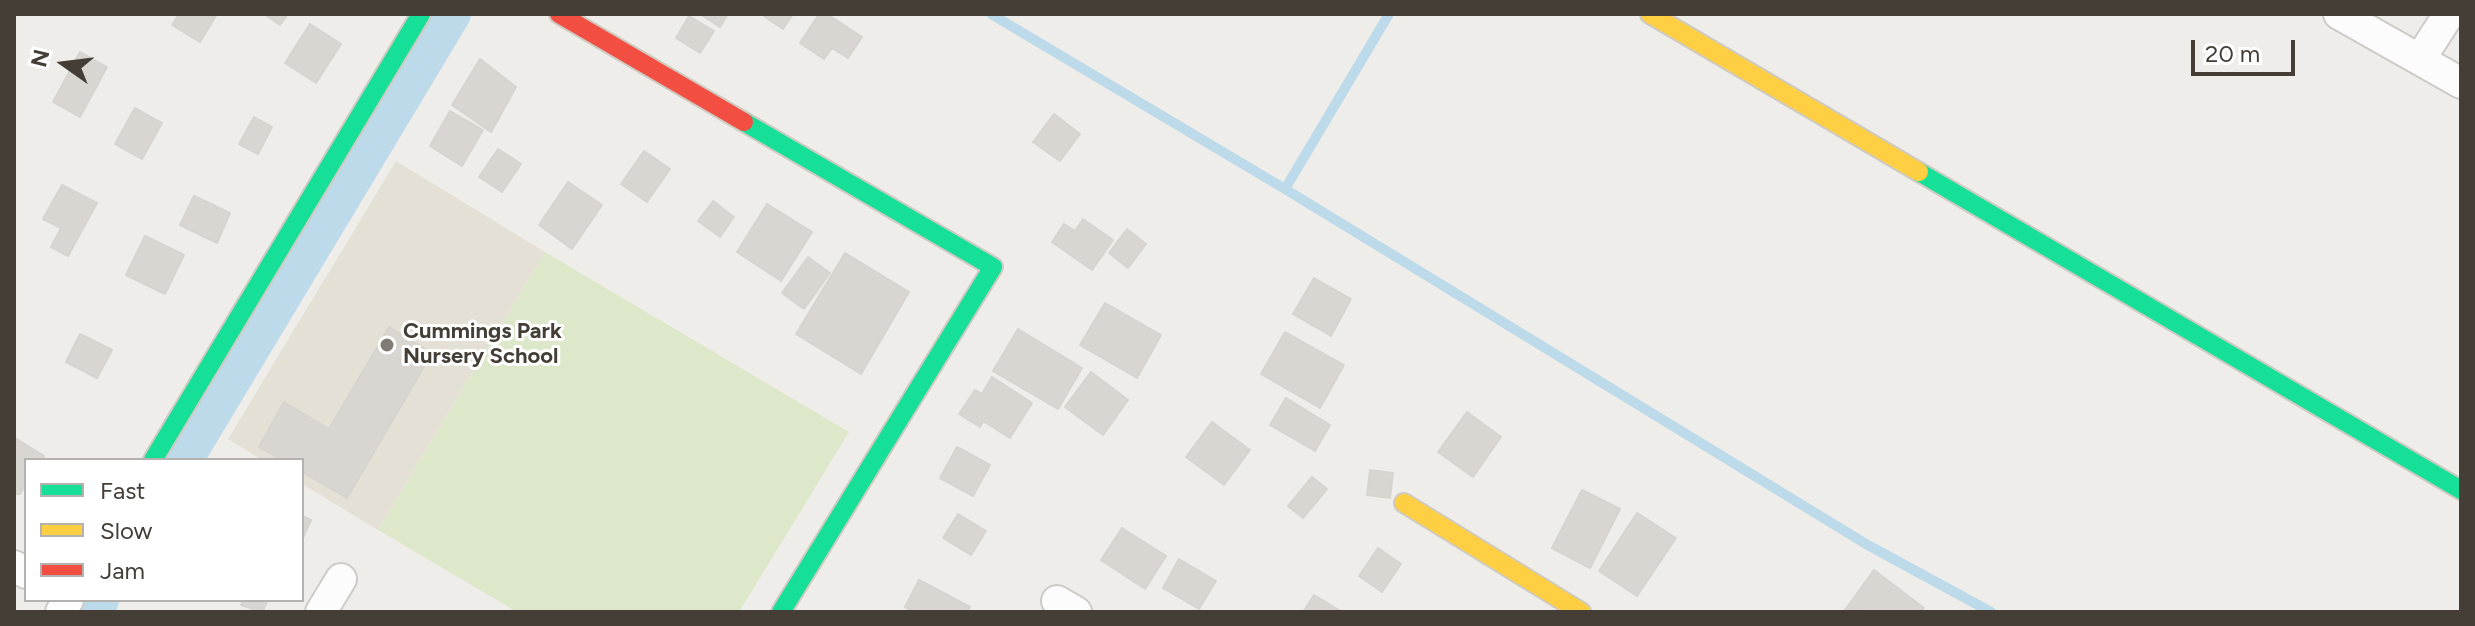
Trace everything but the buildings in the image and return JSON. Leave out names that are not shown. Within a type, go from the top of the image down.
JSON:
[{"type":"street","points":[[154,458],[421,14]]},
{"type":"street","points":[[559,14],[993,267],[781,612]]},
{"type":"street","points":[[2339,14],[2461,83]]},
{"type":"street","points":[[2420,59],[2449,14]]},
{"type":"street","points":[[1667,18],[2461,490]]},
{"type":"street","points":[[1404,503],[1581,612]]},
{"type":"street","points":[[321,612],[341,579]]},
{"type":"shaded area","name":"Cummings Park Nursery School","points":[[396,161],[545,252],[378,530],[304,485],[304,458],[259,458],[228,439]]},
{"type":"green space","points":[[545,252],[849,432],[739,612],[517,612],[378,530]]},
{"type":"waterway","points":[[186,458],[453,14]]},
{"type":"waterway","points":[[991,14],[1285,189],[1866,544],[1991,612]]},
{"type":"waterway","points":[[1285,189],[1389,14]]},
{"type":"waterway","points":[[94,612],[100,602]]},
{"type":"traffic: fast","points":[[154,458],[421,14]]},
{"type":"traffic: fast","points":[[744,122],[993,267],[781,612]]},
{"type":"traffic: fast","points":[[1919,172],[2461,490]]},
{"type":"traffic: slow","points":[[1650,14],[1919,172]]},
{"type":"traffic: slow","points":[[1404,503],[1581,612]]},
{"type":"traffic: jam","points":[[559,14],[744,122]]},
{"type":"place","name":"Cummings Park Nursery School","points":[[387,345]]}]
